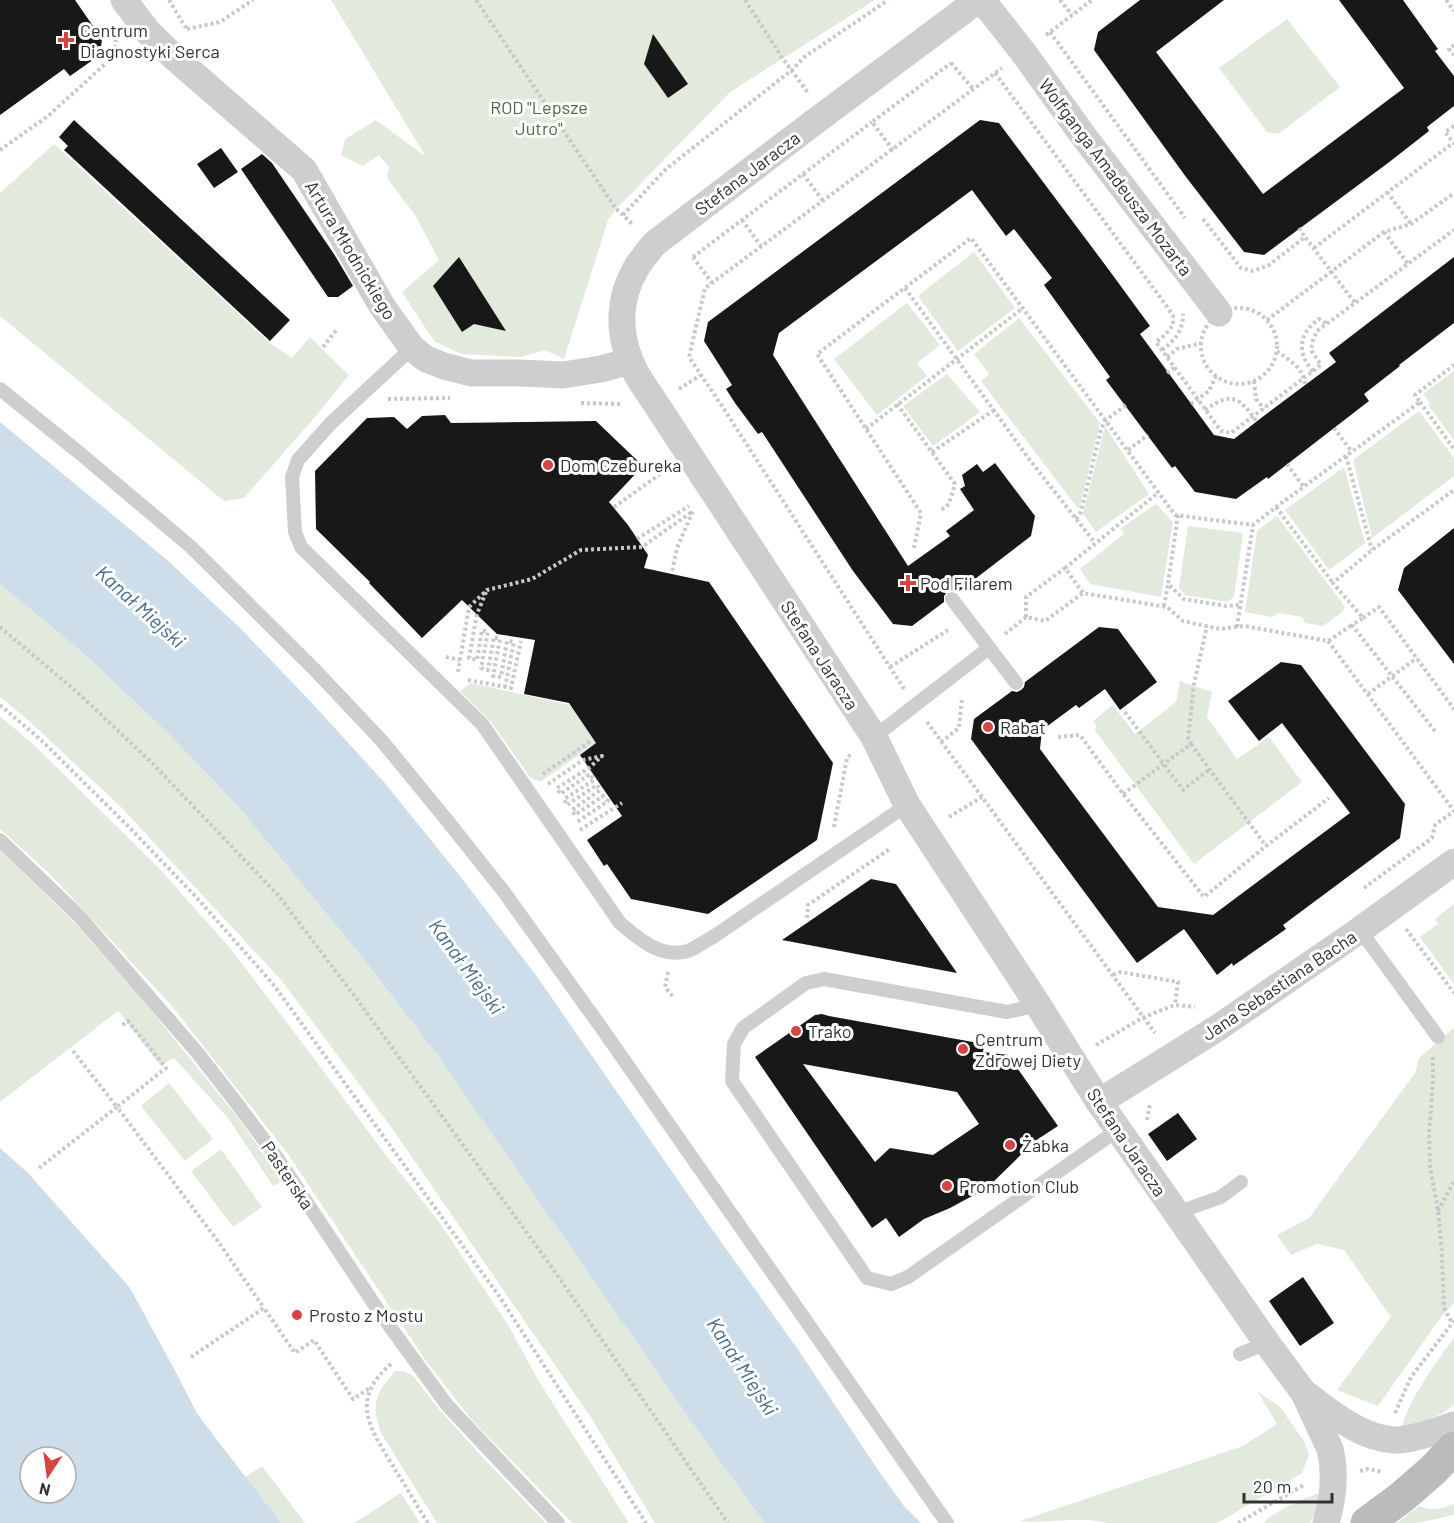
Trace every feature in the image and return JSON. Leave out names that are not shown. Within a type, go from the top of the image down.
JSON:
[{"type":"main road","points":[[1366,1523],[1402,1497],[1454,1448]]},
{"type":"street","name":"Artura Młodnickiego","points":[[124,0],[153,37],[304,170],[382,306],[412,348],[426,359],[471,373],[563,375],[601,369],[630,361]]},
{"type":"street","name":"Wolfganga Amadeusza Mozarta","points":[[980,0],[1018,46],[1219,314]]},
{"type":"street","name":"Stefana Jaracza","points":[[980,0],[654,244],[635,269],[625,295],[621,324],[630,361],[864,744],[925,832],[1099,1102],[1304,1393],[1332,1458],[1334,1481],[1326,1523]]},
{"type":"street","name":"Jana Sebastiana Bacha","points":[[1099,1102],[1216,1029],[1454,862]]},
{"type":"street","name":"Stefana Jaracza","points":[[1304,1393],[1333,1414],[1371,1436],[1396,1440],[1436,1432],[1454,1425]]},
{"type":"lane","points":[[412,348],[331,423],[298,460],[292,477],[295,532],[302,547],[482,724],[620,923],[644,942],[661,951],[671,953],[689,950],[713,937],[907,805]]},
{"type":"lane","points":[[0,389],[190,547],[315,670],[389,750],[504,892],[670,1125],[947,1523]]},
{"type":"lane","points":[[952,599],[1016,683]]},
{"type":"lane","points":[[864,744],[989,648]]},
{"type":"lane","name":"Pasterska","points":[[0,840],[79,916],[203,1060],[278,1159],[380,1313],[447,1406],[558,1523]]},
{"type":"lane","points":[[1360,930],[1438,1037]]},
{"type":"lane","points":[[1038,1005],[1007,1012],[824,979],[806,983],[743,1028],[734,1044],[732,1081],[867,1278],[891,1284],[908,1277],[1119,1130]]},
{"type":"lane","points":[[1176,1213],[1221,1197],[1241,1182]]},
{"type":"lane","points":[[1240,1354],[1267,1343]]},
{"type":"path","points":[[187,29],[220,22],[254,0]]},
{"type":"path","points":[[476,0],[615,209]]},
{"type":"path","points":[[745,0],[824,115]]},
{"type":"path","points":[[623,215],[666,169],[792,70],[803,58],[888,0]]},
{"type":"path","points":[[1060,0],[1072,15]]},
{"type":"path","points":[[1092,0],[1050,32],[1018,46],[974,90],[705,288],[689,357],[914,705],[1171,1056]]},
{"type":"path","points":[[1446,0],[1454,10]]},
{"type":"path","points":[[1050,32],[1186,219]]},
{"type":"path","points":[[0,150],[48,116],[114,56],[116,35]]},
{"type":"path","points":[[1454,45],[1449,49],[1454,55]]},
{"type":"path","points":[[712,283],[693,257],[951,63],[974,90]]},
{"type":"path","points":[[872,122],[892,150]]},
{"type":"path","points":[[1314,248],[1454,143],[1445,132],[1454,126]]},
{"type":"path","points":[[803,174],[823,201]]},
{"type":"path","points":[[1387,192],[1411,225]]},
{"type":"path","points":[[1207,367],[1216,376],[1228,382],[1241,384],[1254,381],[1265,374],[1273,364],[1277,351],[1276,337],[1267,320],[1384,232],[1411,225],[1454,193]]},
{"type":"path","points":[[1203,219],[1242,268],[1252,271],[1269,265],[1305,237]]},
{"type":"path","points":[[742,220],[762,246]]},
{"type":"path","points":[[1299,228],[1355,303]]},
{"type":"path","points":[[1384,232],[1408,264]]},
{"type":"path","points":[[914,548],[921,513],[817,354],[971,238],[1176,515],[1253,525]]},
{"type":"path","points":[[905,288],[1095,543]]},
{"type":"path","points":[[866,429],[1023,308]]},
{"type":"path","points":[[1162,350],[1178,335],[1183,323],[1182,309]]},
{"type":"path","points":[[1313,371],[1304,357],[1302,341],[1304,333],[1318,319],[1327,324]]},
{"type":"path","points":[[323,347],[338,329]]},
{"type":"path","points":[[1167,357],[1177,349],[1201,343]]},
{"type":"path","points":[[1277,351],[1299,368],[1305,377],[1305,386]]},
{"type":"path","points":[[1454,365],[1415,394],[1454,449]]},
{"type":"path","points":[[1167,373],[1175,367]]},
{"type":"path","points":[[1191,404],[1209,391],[1216,376]]},
{"type":"path","points":[[1254,381],[1256,399],[1264,409]]},
{"type":"path","points":[[1205,410],[1219,400],[1233,398],[1244,405],[1257,422]]},
{"type":"path","points":[[1237,627],[1253,525],[1420,402]]},
{"type":"path","points":[[897,404],[955,484],[949,504],[940,511]]},
{"type":"path","points":[[1076,519],[1081,512],[1101,429],[1106,420],[1126,405]]},
{"type":"path","points":[[932,452],[994,410]]},
{"type":"path","points":[[1334,428],[1352,452]]},
{"type":"path","points":[[1128,450],[1148,435]]},
{"type":"path","points":[[1346,456],[1372,550]]},
{"type":"path","points":[[1287,464],[1304,486]]},
{"type":"path","points":[[614,507],[666,471]]},
{"type":"path","points":[[1333,583],[1372,550],[1454,490]]},
{"type":"path","points":[[1026,617],[1026,597],[1159,492]]},
{"type":"path","points":[[637,539],[689,505]]},
{"type":"path","points":[[1276,507],[1333,583],[1363,618]]},
{"type":"path","points":[[462,651],[469,607],[487,590],[532,579],[580,550],[642,547],[693,511],[677,548],[672,572]]},
{"type":"path","points":[[1164,606],[1178,515]]},
{"type":"path","points":[[1065,568],[1083,593],[1164,606],[1184,621],[1220,629],[1244,626],[1328,641],[1379,607],[1454,709]]},
{"type":"path","points":[[1168,584],[1184,599],[1226,606],[1240,605]]},
{"type":"path","points":[[487,590],[477,614],[470,658],[477,660],[482,630],[488,632],[481,668],[488,670],[494,637],[500,639],[493,676],[501,677],[507,641],[514,642],[505,687]]},
{"type":"path","points":[[1026,617],[1045,621],[1083,593]]},
{"type":"path","points":[[989,648],[1026,617]]},
{"type":"path","points":[[890,667],[966,618]]},
{"type":"path","points":[[1207,626],[1194,684],[1188,740],[1266,846]]},
{"type":"path","points":[[1352,626],[1435,731]]},
{"type":"path","points":[[0,627],[78,693],[152,763],[278,895],[551,1266],[728,1523]]},
{"type":"path","points":[[466,680],[511,688],[520,641]]},
{"type":"path","points":[[1328,641],[1454,811],[1435,825],[1432,838],[1363,890]]},
{"type":"path","points":[[1368,694],[1417,658]]},
{"type":"path","points":[[941,741],[959,728],[963,689],[999,661]]},
{"type":"path","points":[[0,705],[42,740],[130,828],[196,897],[273,984],[499,1296],[646,1523]]},
{"type":"path","points":[[1125,712],[1183,790],[1210,769]]},
{"type":"path","points":[[1058,737],[1080,735],[1204,897],[1329,798]]},
{"type":"path","points":[[531,795],[539,777],[591,741]]},
{"type":"path","points":[[838,852],[831,844],[847,758],[864,744]]},
{"type":"path","points":[[1123,794],[1191,744]]},
{"type":"path","points":[[550,782],[584,760],[602,756],[589,768],[557,788],[560,794],[590,774],[594,780],[564,799],[567,805],[597,785],[600,790],[572,810],[575,815],[603,796],[608,801],[576,823],[574,834],[622,803]]},
{"type":"path","points":[[925,832],[982,797]]},
{"type":"path","points":[[807,918],[808,905],[891,848]]},
{"type":"path","points":[[1390,908],[1454,993]]},
{"type":"path","points":[[1113,975],[1121,972],[1178,982],[1175,1005]]},
{"type":"path","points":[[1073,1061],[1144,1017],[1175,1005],[1202,1008]]},
{"type":"path","points":[[39,1168],[166,1068],[128,1021],[121,1026]]},
{"type":"path","points":[[1393,1417],[1411,1377],[1453,1322],[1444,1308],[1438,1211],[1430,1167],[1429,1133],[1433,1082],[1431,1046],[1438,1037]]},
{"type":"path","points":[[73,1050],[217,1240],[295,1353],[314,1340],[353,1400],[371,1387],[383,1371],[408,1350]]},
{"type":"path","points":[[1146,1124],[1152,1095]]},
{"type":"path","points":[[1438,1211],[1454,1181]]},
{"type":"path","points":[[191,1357],[264,1308]]},
{"type":"path","points":[[371,1387],[366,1410],[375,1435],[428,1523]]},
{"type":"path","points":[[1238,1523],[1305,1484]]},
{"type":"green space","name":"ROD \"Lepsze Jutro\"","points":[[331,0],[875,0],[730,92],[616,209],[608,220],[564,359],[545,350],[521,357],[461,354],[434,341],[402,292],[439,260],[415,215],[387,178],[389,167],[379,155],[363,166],[341,155],[345,139],[376,120],[426,157]]},
{"type":"green space","points":[[1287,19],[1340,87],[1278,134],[1267,132],[1219,68]]},
{"type":"green space","points":[[54,144],[270,343],[292,358],[310,337],[349,375],[244,498],[224,501],[0,316],[0,193]]},
{"type":"green space","points":[[974,252],[1015,308],[958,351],[918,296]]},
{"type":"green space","points":[[907,303],[940,345],[917,363],[927,376],[877,415],[834,359]]},
{"type":"green space","points":[[1019,318],[1100,423],[1079,510],[981,381],[989,374],[974,354]]},
{"type":"green space","points":[[1454,371],[1454,440],[1428,405],[1430,403],[1423,394]]},
{"type":"green space","points":[[947,374],[980,412],[933,446],[903,406]]},
{"type":"green space","points":[[1419,411],[1454,458],[1454,476],[1372,538],[1353,460]]},
{"type":"green space","points":[[1105,426],[1149,494],[1096,532],[1083,514]]},
{"type":"green space","points":[[1344,467],[1365,543],[1329,570],[1285,510]]},
{"type":"green space","points":[[1156,504],[1173,522],[1161,597],[1090,584],[1080,569],[1124,534],[1121,528]]},
{"type":"green space","points":[[1277,516],[1345,607],[1342,612],[1323,626],[1305,623],[1302,617],[1278,613],[1272,617],[1245,612],[1257,531]]},
{"type":"green space","points":[[1188,526],[1243,533],[1234,597],[1227,602],[1185,595],[1179,588]]},
{"type":"green space","points":[[0,584],[82,652],[167,732],[237,805],[363,958],[438,1056],[700,1434],[765,1523],[655,1523],[590,1416],[394,1131],[282,981],[120,806],[28,720],[0,697]]},
{"type":"green space","points":[[1180,681],[1212,692],[1207,717],[1237,759],[1269,737],[1302,782],[1194,864],[1094,729],[1097,727],[1093,721],[1113,705],[1135,734],[1176,702]]},
{"type":"green space","points":[[471,683],[570,705],[596,743],[540,782],[530,777],[491,722],[460,691]]},
{"type":"green space","points":[[0,716],[35,746],[158,867],[230,948],[385,1154],[437,1219],[507,1323],[538,1380],[629,1523],[572,1523],[471,1419],[424,1358],[288,1154],[172,1006],[49,873],[0,829]]},
{"type":"green space","points":[[0,850],[75,923],[146,1004],[235,1114],[283,1181],[273,1186],[228,1118],[174,1058],[160,1065],[118,1011],[0,1102]]},
{"type":"green space","points":[[1454,904],[1454,984],[1420,937],[1438,924],[1435,919]]},
{"type":"green space","points":[[1454,1028],[1454,1303],[1441,1317],[1378,1406],[1337,1390],[1391,1317],[1344,1250],[1317,1244],[1291,1255],[1277,1235],[1309,1218],[1415,1073],[1419,1058]]},
{"type":"green space","points":[[169,1083],[213,1139],[185,1161],[141,1106]]},
{"type":"green space","points":[[221,1149],[262,1207],[233,1227],[191,1171]]},
{"type":"green space","points":[[1454,1338],[1454,1405],[1430,1419],[1402,1427],[1417,1393]]},
{"type":"green space","points":[[395,1371],[404,1371],[413,1376],[438,1408],[485,1460],[546,1523],[437,1523],[381,1433],[378,1423],[376,1407],[379,1393]]},
{"type":"green space","points":[[1257,1391],[1280,1407],[1304,1441],[1309,1455],[1302,1473],[1217,1523],[1020,1521],[1243,1446],[1277,1424]]},
{"type":"green space","points":[[262,1466],[305,1523],[281,1523],[245,1477]]},
{"type":"green space","points":[[401,1493],[420,1523],[354,1523]]},
{"type":"green space","points":[[1321,1493],[1310,1523],[1263,1523],[1290,1505]]},
{"type":"green space","points":[[1454,1504],[1454,1515],[1417,1523],[1397,1523],[1419,1506],[1436,1509]]},
{"type":"water","name":"Kanał Miejski","points":[[0,422],[166,559],[241,629],[384,782],[538,978],[799,1351],[878,1470],[904,1506],[921,1523],[765,1523],[700,1434],[438,1056],[363,958],[237,805],[167,732],[82,652],[0,584]]},
{"type":"water","points":[[0,1148],[28,1173],[130,1288],[198,1415],[281,1523],[0,1523]]},
{"type":"building","points":[[0,0],[75,0],[102,39],[100,55],[70,76],[64,69],[0,115]]},
{"type":"building","points":[[1140,0],[1224,0],[1156,52],[1263,194],[1404,88],[1339,0],[1403,0],[1438,49],[1435,51],[1454,76],[1454,106],[1427,127],[1429,131],[1264,255],[1244,252],[1186,177],[1094,50],[1098,32]]},
{"type":"building","points":[[653,34],[688,84],[668,98],[644,64]]},
{"type":"building","points":[[74,120],[290,320],[270,341],[64,150],[68,146],[59,137]]},
{"type":"building","points":[[980,120],[999,123],[1106,266],[1150,326],[1140,334],[1214,435],[1234,439],[1336,362],[1329,353],[1454,257],[1454,323],[1364,394],[1369,401],[1268,479],[1267,477],[1236,499],[1195,492],[1175,466],[1172,468],[1106,380],[1110,377],[1044,285],[1052,278],[1014,229],[1006,236],[972,190],[779,333],[773,355],[908,566],[950,536],[946,531],[974,510],[960,489],[965,486],[962,475],[977,464],[983,472],[995,463],[1035,516],[1031,536],[958,592],[951,590],[947,592],[944,602],[912,626],[893,624],[853,571],[762,432],[758,434],[735,403],[726,389],[732,385],[704,341],[708,322]]},
{"type":"building","points":[[221,148],[238,172],[214,188],[197,164]]},
{"type":"building","points":[[262,154],[272,163],[353,286],[338,297],[328,297],[241,169]]},
{"type":"building","points":[[459,257],[506,331],[474,324],[462,332],[433,286]]},
{"type":"building","points":[[445,415],[451,423],[596,421],[643,466],[609,502],[648,555],[644,568],[709,582],[833,763],[817,840],[708,914],[631,899],[607,864],[604,866],[587,840],[622,816],[580,755],[596,743],[569,703],[524,694],[535,640],[497,634],[462,600],[422,638],[316,529],[315,471],[367,418],[394,417],[407,429],[422,416]]},
{"type":"building","points":[[1454,528],[1454,664],[1398,590],[1404,568]]},
{"type":"building","points":[[1099,627],[1118,629],[1157,682],[1120,710],[1105,689],[1079,708],[1076,705],[1042,730],[1040,749],[1158,907],[1213,915],[1350,813],[1282,723],[1259,741],[1228,701],[1281,662],[1301,665],[1405,804],[1400,838],[1283,925],[1286,929],[1217,975],[1184,929],[1137,963],[971,739],[974,719],[1012,691],[1021,690],[1025,682]]},
{"type":"building","points":[[871,879],[896,884],[957,973],[782,940]]},
{"type":"building","points":[[822,1014],[984,1044],[983,1052],[1008,1055],[1058,1126],[1035,1141],[987,1188],[924,1219],[899,1237],[886,1218],[872,1228],[755,1057],[815,1015]],"holes":[[[803,1064],[957,1092],[979,1124],[933,1155],[890,1148],[875,1162]]]},
{"type":"building","points":[[1178,1113],[1197,1139],[1167,1161],[1148,1134]]},
{"type":"building","points":[[1303,1277],[1334,1323],[1300,1346],[1269,1301]]},
{"type":"place","name":"Centrum Diagnostyki Serca","points":[[66,40]]},
{"type":"place","name":"Dom Czebureka","points":[[548,465]]},
{"type":"place","name":"Pod Filarem","points":[[908,583]]},
{"type":"place","name":"Rabat","points":[[988,727]]},
{"type":"place","name":"Trako","points":[[796,1031]]},
{"type":"place","name":"Centrum Zdrowej Diety","points":[[963,1049]]},
{"type":"place","name":"Żabka","points":[[1010,1145]]},
{"type":"place","name":"Promotion Club","points":[[947,1186]]},
{"type":"place","name":"Prosto z Mostu","points":[[297,1315]]}]
